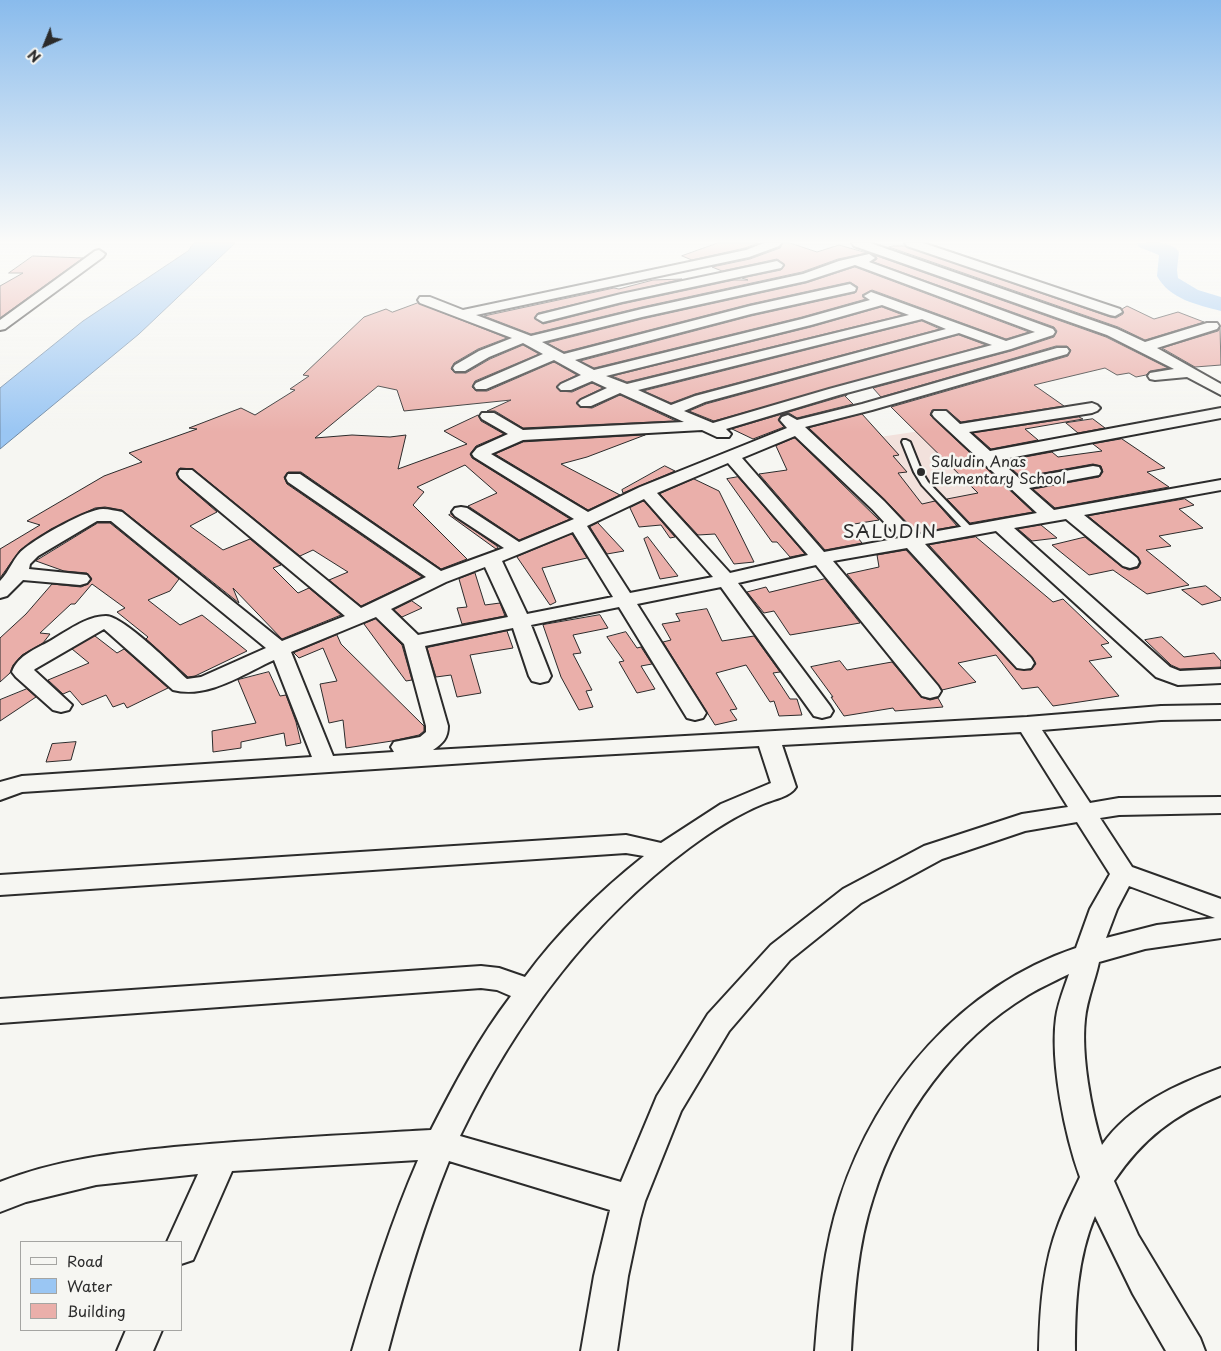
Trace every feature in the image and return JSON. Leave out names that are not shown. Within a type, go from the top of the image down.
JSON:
[{"type":"street","points":[[0,326],[28,306]]},
{"type":"street","points":[[441,306],[527,340],[592,375],[753,447]]},
{"type":"street","points":[[462,314],[499,306]]},
{"type":"street","points":[[543,318],[590,306]]},
{"type":"street","points":[[632,306],[642,313]]},
{"type":"street","points":[[460,368],[484,354],[527,340],[674,306]]},
{"type":"street","points":[[481,386],[557,357],[768,306]]},
{"type":"street","points":[[566,388],[592,375],[863,306]]},
{"type":"street","points":[[900,306],[1006,346]]},
{"type":"street","points":[[977,306],[1048,332]]},
{"type":"street","points":[[1038,306],[1084,322],[1149,349],[1221,390]]},
{"type":"street","points":[[1097,306],[1115,312]]},
{"type":"street","points":[[586,403],[623,388],[923,315]]},
{"type":"street","points":[[696,713],[625,600],[582,521],[480,454],[483,450],[520,435],[707,427],[776,410],[834,392],[1006,346],[1084,322]]},
{"type":"street","points":[[1132,358],[1149,349],[1212,326]]},
{"type":"street","points":[[669,411],[691,402],[960,329]]},
{"type":"street","points":[[60,705],[28,678],[23,672],[25,666],[83,630],[100,623],[106,622],[115,626],[182,685],[189,686],[206,683],[280,649],[368,613],[439,578],[518,549],[646,491],[753,447],[796,427],[1062,352]]},
{"type":"street","points":[[747,359],[747,372],[758,384]]},
{"type":"street","points":[[1155,376],[1191,372]]},
{"type":"street","points":[[957,429],[1092,408]]},
{"type":"street","points":[[776,410],[878,505],[910,542],[1024,663]]},
{"type":"street","points":[[987,457],[1221,412]]},
{"type":"street","points":[[940,414],[1050,516]]},
{"type":"street","points":[[488,416],[520,435]]},
{"type":"street","points":[[731,456],[820,558],[930,691]]},
{"type":"street","points":[[1016,485],[1092,471]]},
{"type":"street","points":[[0,773],[322,755],[418,746],[433,740],[437,735],[437,726],[414,642],[368,613],[186,474]]},
{"type":"street","points":[[294,478],[439,578]]},
{"type":"street","points":[[414,642],[726,580],[820,558],[1221,485]]},
{"type":"street","points":[[646,491],[726,580],[822,711]]},
{"type":"street","points":[[461,512],[518,549]]},
{"type":"street","points":[[1070,513],[1130,562]]},
{"type":"street","points":[[0,592],[18,574],[21,563],[31,552],[91,517],[111,514],[121,518],[157,550],[280,649],[322,755]]},
{"type":"street","points":[[1000,525],[1163,672],[1178,678],[1221,676]]},
{"type":"street","points":[[491,559],[520,621],[540,676]]},
{"type":"street","points":[[18,574],[80,579]]},
{"type":"street","points":[[0,792],[10,786],[22,784],[544,750],[1027,724],[1161,713],[1221,712]]},
{"type":"street","points":[[1027,724],[1123,874],[1194,898],[1221,910]]},
{"type":"street","points":[[370,1351],[382,1300],[400,1241],[438,1144],[488,1050],[529,990],[575,935],[612,898],[663,854],[690,835],[738,805],[765,792],[784,787],[768,738]]},
{"type":"street","points":[[599,1351],[608,1290],[629,1200],[653,1138],[675,1091],[699,1048],[726,1010],[755,976],[786,946],[818,919],[852,895],[887,874],[924,856],[962,841],[1001,829],[1084,812],[1160,806],[1221,805]]},
{"type":"street","points":[[0,885],[626,844],[644,846],[663,854]]},
{"type":"street","points":[[1123,874],[1107,898],[1087,954],[1070,1023],[1071,1068],[1077,1115],[1096,1178],[1109,1210],[1134,1262],[1165,1317],[1187,1351]]},
{"type":"street","points":[[833,1351],[836,1306],[843,1253],[854,1205],[870,1162],[888,1124],[909,1089],[946,1044],[988,1006],[1019,986],[1087,954],[1152,936],[1221,928]]},
{"type":"street","points":[[0,1011],[481,977],[499,980],[529,990]]},
{"type":"street","points":[[1057,1351],[1058,1308],[1062,1270],[1070,1236],[1096,1178],[1114,1152],[1135,1130],[1185,1096],[1221,1081]]},
{"type":"street","points":[[0,1197],[26,1187],[96,1170],[222,1157],[438,1144],[629,1200]]},
{"type":"street","points":[[182,1246],[222,1157]]},
{"type":"street","points":[[135,1351],[144,1331]]},
{"type":"lane","points":[[906,442],[918,472],[925,483],[970,531]]},
{"type":"shaded area","name":"Saludin Anas Elementary School","points":[[941,428],[1021,499],[895,520],[825,445]]},
{"type":"water","points":[[105,306],[168,306],[139,334],[0,449],[0,388],[83,321]]},
{"type":"building","points":[[0,306],[17,306],[0,318]]},
{"type":"building","points":[[409,306],[426,306],[507,338],[478,349],[454,363],[451,369],[455,373],[466,373],[490,359],[523,345],[539,354],[475,381],[472,387],[476,391],[487,391],[554,362],[577,375],[560,383],[556,387],[560,391],[572,392],[592,383],[603,388],[580,399],[576,403],[580,407],[592,408],[620,395],[676,421],[523,428],[495,411],[487,411],[511,400],[404,411],[397,390],[378,386],[315,438],[352,435],[390,437],[406,435],[398,469],[467,444],[444,431],[478,415],[481,421],[504,434],[476,446],[470,454],[472,458],[570,519],[519,540],[468,506],[497,493],[465,465],[417,487],[424,492],[413,505],[467,559],[441,569],[301,472],[288,472],[284,477],[287,484],[422,577],[361,606],[329,580],[348,572],[313,550],[300,556],[193,469],[180,468],[176,473],[179,479],[217,512],[190,526],[223,550],[250,539],[281,565],[273,568],[298,593],[309,588],[341,615],[282,639],[233,588],[239,603],[122,510],[105,507],[95,508],[51,529],[20,550],[0,578],[0,549],[40,525],[27,521],[104,476],[142,462],[129,453],[197,429],[189,428],[241,408],[255,415],[295,390],[290,389],[309,376],[303,375],[364,317],[386,309],[392,312]]},
{"type":"building","points":[[530,306],[567,306],[538,313],[534,318],[543,324],[614,306],[646,306],[531,334],[484,316]]},
{"type":"building","points":[[701,306],[742,306],[564,352],[547,343]]},
{"type":"building","points":[[796,306],[841,306],[594,368],[580,361]]},
{"type":"building","points":[[916,306],[960,306],[1029,332],[1006,339]]},
{"type":"building","points":[[996,306],[1018,306],[1106,337],[1168,368],[1150,371],[1146,375],[1136,377],[1129,373],[1117,375],[1105,368],[1034,385],[1064,406],[961,422],[947,410],[932,410],[930,415],[1033,512],[970,523],[947,499],[978,493],[891,407],[1068,356],[1071,350],[1067,346],[1056,346],[881,397],[873,388],[1011,351],[1054,337],[1057,331],[1054,327]]},
{"type":"building","points":[[1058,306],[1078,306],[1116,318],[1123,314],[1122,309],[1127,306],[1154,319],[1178,312],[1204,322],[1145,340],[1118,327]]},
{"type":"building","points":[[882,307],[903,315],[627,382],[612,376],[811,327]]},
{"type":"building","points":[[922,321],[940,329],[695,394],[671,403],[644,391]]},
{"type":"building","points":[[1220,328],[1221,365],[1195,367],[1162,348],[1218,331]]},
{"type":"building","points":[[959,335],[986,345],[714,421],[689,411],[706,404]]},
{"type":"building","points":[[847,395],[845,396],[853,404],[797,418],[789,413],[781,415],[778,420],[784,427],[753,439],[732,429]]},
{"type":"building","points":[[862,414],[899,455],[893,456],[907,472],[898,473],[922,504],[935,501],[957,526],[917,533],[809,428]]},
{"type":"building","points":[[1079,417],[1083,419],[1025,429],[1038,440],[991,449],[973,433]]},
{"type":"building","points":[[1093,419],[1105,428],[1078,433],[1066,423]]},
{"type":"building","points":[[645,435],[587,457],[561,464],[620,495],[588,510],[495,454],[523,442]]},
{"type":"building","points":[[795,438],[879,520],[848,525],[862,543],[825,550],[759,474],[787,470],[776,446]]},
{"type":"building","points":[[1122,439],[1165,468],[1147,472],[1169,487],[1055,508],[1033,489],[1099,477],[1103,472],[1101,466],[1093,464],[1021,477],[1003,461],[1052,452],[1058,457],[1102,451],[1093,444]]},
{"type":"building","points":[[665,466],[675,471],[623,493],[622,490]]},
{"type":"building","points":[[738,477],[805,554],[790,557],[777,542],[772,542],[727,479]]},
{"type":"building","points":[[694,479],[719,491],[754,562],[734,564],[715,534],[698,535],[660,494]]},
{"type":"building","points":[[1185,499],[1194,505],[1179,509],[1203,528],[1159,536],[1171,546],[1146,550],[1189,585],[1147,594],[1113,570],[1089,575],[1052,545],[1085,537],[1122,567],[1129,570],[1138,568],[1141,563],[1138,557],[1088,516]]},
{"type":"building","points":[[644,501],[675,537],[670,538],[661,525],[639,527],[630,508]]},
{"type":"building","points":[[451,514],[498,548],[496,549],[449,515]]},
{"type":"building","points":[[98,523],[110,523],[179,579],[170,591],[148,600],[180,625],[202,615],[247,651],[195,676],[188,677],[146,639],[148,637],[117,612],[125,608],[92,584],[75,604],[71,604],[40,633],[50,634],[43,643],[22,655],[13,665],[10,673],[0,682],[0,638],[26,614],[52,584],[81,587],[88,584],[92,579],[87,573],[64,571],[36,561]]},
{"type":"building","points":[[598,523],[624,551],[607,554],[590,527]]},
{"type":"building","points":[[1041,525],[1057,538],[1032,541],[1018,529]]},
{"type":"building","points":[[572,534],[587,558],[542,568],[556,602],[550,605],[517,557]]},
{"type":"building","points":[[648,537],[678,576],[660,579],[644,539]]},
{"type":"building","points":[[976,537],[1053,602],[1063,599],[1109,643],[1101,645],[1112,657],[1089,661],[1119,696],[1053,706],[1038,687],[1022,689],[996,655],[958,663],[976,682],[942,690],[847,574],[879,567],[877,555],[906,550],[1016,669],[1031,670],[1036,664],[1032,657],[929,545]]},
{"type":"building","points":[[475,573],[485,605],[500,603],[505,616],[462,624],[457,608],[467,607],[459,579]]},
{"type":"building","points":[[825,579],[860,623],[790,635],[774,611],[764,613],[747,592],[766,587],[769,592]]},
{"type":"building","points":[[1206,586],[1221,600],[1202,605],[1182,590]]},
{"type":"building","points":[[412,601],[422,608],[402,617],[394,610]]},
{"type":"building","points":[[707,609],[722,641],[754,636],[780,672],[773,673],[790,699],[797,699],[802,715],[779,716],[774,701],[770,702],[746,665],[716,673],[737,709],[730,710],[737,720],[715,725],[663,642],[671,640],[662,624],[680,621],[676,614]]},
{"type":"building","points":[[600,615],[608,628],[573,635],[581,653],[573,654],[592,690],[586,691],[593,707],[579,710],[561,677],[543,625]]},
{"type":"building","points":[[376,619],[402,645],[412,680],[406,681],[364,624]]},
{"type":"building","points":[[507,631],[513,648],[470,655],[481,693],[457,697],[451,675],[436,677],[427,648]]},
{"type":"building","points":[[626,632],[637,648],[641,647],[652,664],[641,666],[655,689],[637,693],[619,662],[624,661],[607,637]]},
{"type":"building","points":[[337,635],[341,644],[424,726],[424,731],[419,735],[392,741],[346,748],[343,720],[329,723],[320,684],[337,681],[323,648],[299,658],[294,653]]},
{"type":"building","points":[[95,636],[117,653],[124,649],[168,688],[127,708],[124,703],[113,707],[106,695],[82,705],[70,691],[63,694],[48,680],[89,663],[72,649]]},
{"type":"building","points":[[1162,637],[1184,657],[1214,653],[1221,661],[1221,667],[1180,669],[1171,665],[1145,640]]},
{"type":"building","points":[[840,661],[847,670],[892,662],[921,697],[930,700],[938,698],[943,707],[895,711],[893,708],[844,716],[811,667]]},
{"type":"building","points":[[269,672],[280,696],[286,695],[301,743],[286,746],[284,733],[241,742],[241,748],[213,752],[212,731],[256,723],[238,680]]},
{"type":"building","points":[[27,689],[36,697],[0,721],[0,700]]},
{"type":"building","points":[[76,742],[71,760],[46,762],[52,744]]},
{"type":"place","name":"Saludin Anas Elementary School","points":[[921,472]]},
{"type":"district","name":"SALUDIN","points":[[890,533]]}]
